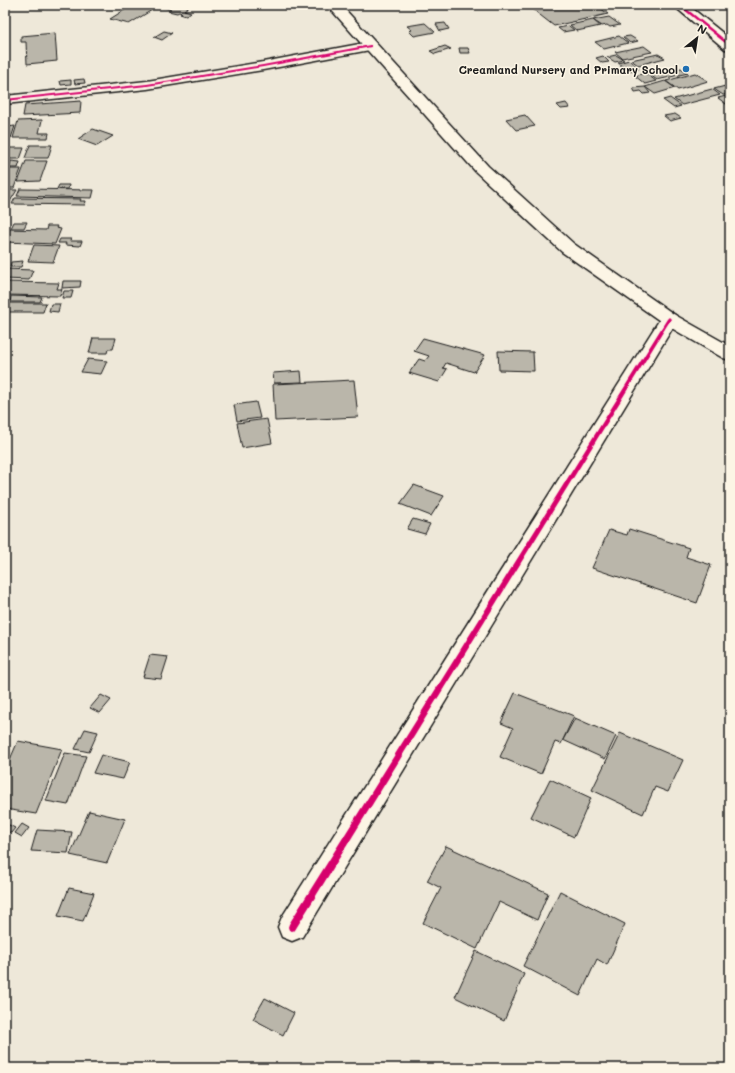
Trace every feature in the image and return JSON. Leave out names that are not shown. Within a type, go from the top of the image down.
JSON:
[{"type":"street","points":[[334,5],[482,169],[568,248],[669,319],[730,354]]},
{"type":"street","points":[[680,5],[730,46]]},
{"type":"street","points":[[5,100],[147,85],[263,66],[370,46]]},
{"type":"street","points":[[292,926],[669,319]]},
{"type":"building","points":[[115,5],[135,5],[152,10],[129,24],[110,19],[126,9]]},
{"type":"building","points":[[171,5],[191,5],[184,10],[191,12],[186,16],[180,14],[182,13],[179,12],[168,11],[171,9],[166,8]]},
{"type":"building","points":[[546,5],[596,5],[608,14],[554,26],[531,8]]},
{"type":"building","points":[[609,17],[620,25],[610,27],[607,25],[602,26],[593,20]]},
{"type":"building","points":[[593,20],[600,26],[577,31],[570,25]]},
{"type":"building","points":[[425,23],[435,32],[414,36],[409,31],[412,30],[407,26]]},
{"type":"building","points":[[445,23],[449,29],[440,31],[436,24]]},
{"type":"building","points":[[569,26],[574,30],[563,32],[558,28]]},
{"type":"building","points":[[164,31],[172,33],[162,40],[154,37]]},
{"type":"building","points":[[55,33],[57,61],[27,64],[26,42],[21,42],[21,36]]},
{"type":"building","points":[[619,36],[628,43],[604,49],[595,42]]},
{"type":"building","points":[[630,36],[638,41],[630,43],[623,37]]},
{"type":"building","points":[[445,46],[451,49],[435,54],[430,51]]},
{"type":"building","points":[[644,46],[652,52],[622,58],[615,52]]},
{"type":"building","points":[[459,48],[468,48],[470,53],[460,53]]},
{"type":"building","points":[[658,54],[665,58],[638,65],[631,60]]},
{"type":"building","points":[[616,55],[624,60],[615,62],[607,57]]},
{"type":"building","points":[[603,56],[609,62],[602,63],[596,58]]},
{"type":"building","points":[[629,60],[639,69],[628,71],[618,63]]},
{"type":"building","points":[[5,67],[9,67],[9,78],[5,78]]},
{"type":"building","points":[[681,68],[688,73],[657,80],[650,75]]},
{"type":"building","points":[[645,73],[656,81],[645,84],[635,76]]},
{"type":"building","points":[[695,73],[708,81],[678,90],[666,81]]},
{"type":"building","points":[[84,79],[85,83],[75,84],[74,80]]},
{"type":"building","points":[[71,80],[71,84],[61,85],[60,81]]},
{"type":"building","points":[[665,81],[675,88],[655,94],[645,87]]},
{"type":"building","points":[[729,85],[730,94],[723,95],[714,89]]},
{"type":"building","points":[[645,87],[650,93],[644,94],[641,91],[635,92],[633,88]]},
{"type":"building","points":[[712,89],[720,95],[682,105],[674,99]]},
{"type":"building","points":[[730,95],[730,107],[718,98]]},
{"type":"building","points":[[670,98],[681,106],[674,108],[663,100]]},
{"type":"building","points":[[81,101],[80,113],[23,116],[25,105]]},
{"type":"building","points":[[566,103],[570,108],[561,109],[557,105]]},
{"type":"building","points":[[675,114],[681,118],[670,121],[664,116]]},
{"type":"building","points":[[525,115],[535,126],[516,130],[506,119]]},
{"type":"building","points":[[42,120],[39,133],[49,133],[48,138],[13,138],[18,121]]},
{"type":"building","points":[[15,126],[11,138],[5,138],[7,127]]},
{"type":"building","points":[[93,129],[113,136],[97,146],[78,139]]},
{"type":"building","points":[[30,145],[52,145],[48,158],[25,158]]},
{"type":"building","points":[[7,148],[24,148],[20,159],[5,159]]},
{"type":"building","points":[[11,161],[20,162],[18,168],[9,168]]},
{"type":"building","points":[[26,161],[47,161],[40,181],[18,182]]},
{"type":"building","points":[[5,169],[21,169],[14,188],[5,188]]},
{"type":"building","points":[[59,185],[69,185],[68,189],[57,189]]},
{"type":"building","points":[[20,189],[94,190],[92,198],[17,196]]},
{"type":"building","points":[[5,190],[17,190],[9,203],[5,203]]},
{"type":"building","points":[[15,198],[81,199],[80,201],[86,201],[85,205],[12,204]]},
{"type":"building","points":[[14,222],[27,222],[24,228],[11,228]]},
{"type":"building","points":[[47,226],[57,226],[56,228],[61,229],[55,244],[5,242],[5,237],[9,229],[46,230]]},
{"type":"building","points":[[60,239],[82,241],[80,246],[65,245],[66,243],[58,243]]},
{"type":"building","points":[[34,245],[59,246],[53,262],[28,261]]},
{"type":"building","points":[[23,261],[21,267],[10,267],[11,262]]},
{"type":"building","points":[[5,269],[33,270],[29,280],[5,279]]},
{"type":"building","points":[[63,281],[81,281],[80,287],[62,288]]},
{"type":"building","points":[[5,282],[59,283],[57,289],[62,289],[60,296],[5,295]]},
{"type":"building","points":[[64,291],[73,291],[71,298],[62,298]]},
{"type":"building","points":[[11,296],[42,297],[40,302],[10,302]]},
{"type":"building","points":[[8,303],[46,303],[43,312],[5,312]]},
{"type":"building","points":[[51,304],[60,304],[58,312],[49,311]]},
{"type":"building","points":[[93,338],[116,338],[113,349],[108,349],[107,353],[89,353]]},
{"type":"building","points":[[423,338],[485,355],[474,372],[446,363],[443,368],[447,369],[439,382],[409,373],[419,359],[425,361],[429,356],[414,351]]},
{"type":"building","points":[[498,351],[533,352],[534,371],[499,370]]},
{"type":"building","points":[[88,359],[107,361],[101,374],[81,372]]},
{"type":"building","points":[[301,371],[302,382],[274,383],[273,373]]},
{"type":"building","points":[[354,380],[358,417],[275,421],[273,384]]},
{"type":"building","points":[[256,402],[260,418],[237,421],[234,405]]},
{"type":"building","points":[[267,419],[272,443],[242,448],[237,423]]},
{"type":"building","points":[[414,485],[444,496],[431,516],[400,504]]},
{"type":"building","points":[[413,519],[430,524],[425,534],[407,529]]},
{"type":"building","points":[[629,529],[689,548],[686,557],[711,565],[697,603],[592,568],[609,530],[627,535]]},
{"type":"building","points":[[150,655],[168,657],[161,679],[143,677]]},
{"type":"building","points":[[515,693],[574,716],[561,744],[555,742],[541,774],[500,757],[513,728],[501,723]]},
{"type":"building","points":[[101,695],[111,700],[100,713],[90,708]]},
{"type":"building","points":[[575,718],[616,736],[605,759],[563,740]]},
{"type":"building","points":[[85,729],[98,732],[89,752],[75,749]]},
{"type":"building","points":[[620,733],[683,760],[668,792],[655,787],[643,814],[592,790]]},
{"type":"building","points":[[18,741],[62,749],[36,814],[5,809],[5,771]]},
{"type":"building","points":[[65,753],[86,756],[68,805],[46,801]]},
{"type":"building","points":[[101,755],[130,762],[123,779],[93,773]]},
{"type":"building","points":[[550,779],[591,798],[574,837],[531,817]]},
{"type":"building","points":[[89,811],[125,819],[107,863],[70,855]]},
{"type":"building","points":[[5,823],[15,828],[11,833],[5,830]]},
{"type":"building","points":[[22,824],[29,828],[22,837],[15,833]]},
{"type":"building","points":[[37,830],[72,832],[68,853],[31,851]]},
{"type":"building","points":[[446,846],[548,893],[537,920],[499,902],[477,949],[423,923],[441,888],[427,881]]},
{"type":"building","points":[[69,888],[94,893],[83,921],[58,916]]},
{"type":"building","points":[[560,891],[625,924],[607,965],[597,959],[580,996],[523,966]]},
{"type":"building","points":[[476,951],[524,974],[504,1021],[455,997]]},
{"type":"building","points":[[265,998],[294,1013],[283,1035],[253,1019]]},
{"type":"cycle path","points":[[680,5],[730,46]]},
{"type":"cycle path","points":[[5,100],[147,85],[263,66],[370,46]]},
{"type":"cycle path","points":[[292,927],[669,319]]},
{"type":"place","name":"Creamland Nursery and Primary School","points":[[686,69]]}]
